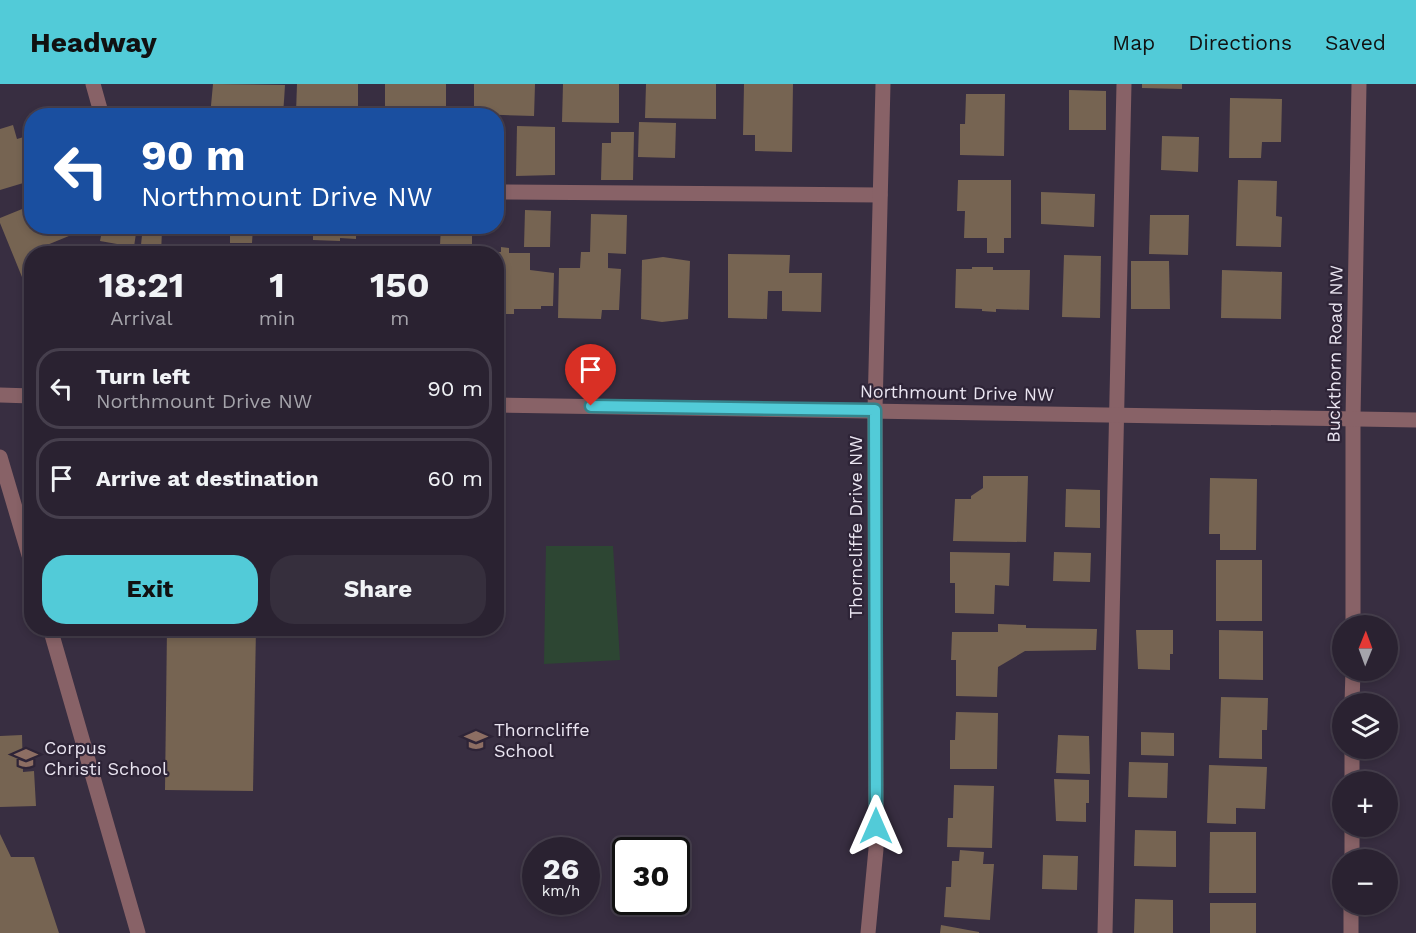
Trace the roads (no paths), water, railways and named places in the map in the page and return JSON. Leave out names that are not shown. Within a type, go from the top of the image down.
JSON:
[{"type":"street","points":[[93,84],[100,108]]},
{"type":"street","name":"Thorncliffe Drive NW","points":[[868,933],[876,849],[875,410],[883,84]]},
{"type":"street","points":[[1105,933],[1124,84]]},
{"type":"street","name":"Buckthorn Road NW","points":[[1353,615],[1353,418],[1359,84]]},
{"type":"street","points":[[504,192],[880,195]]},
{"type":"street","points":[[0,395],[24,396]]},
{"type":"street","name":"Northmount Drive NW","points":[[504,405],[1416,420]]},
{"type":"street","points":[[0,457],[24,538]]},
{"type":"street","points":[[52,636],[138,933]]},
{"type":"street","points":[[1351,933],[1352,915]]},
{"type":"place","name":"Thorncliffe School","points":[[476,740]]},
{"type":"place","name":"Corpus Christi School","points":[[26,758]]}]
